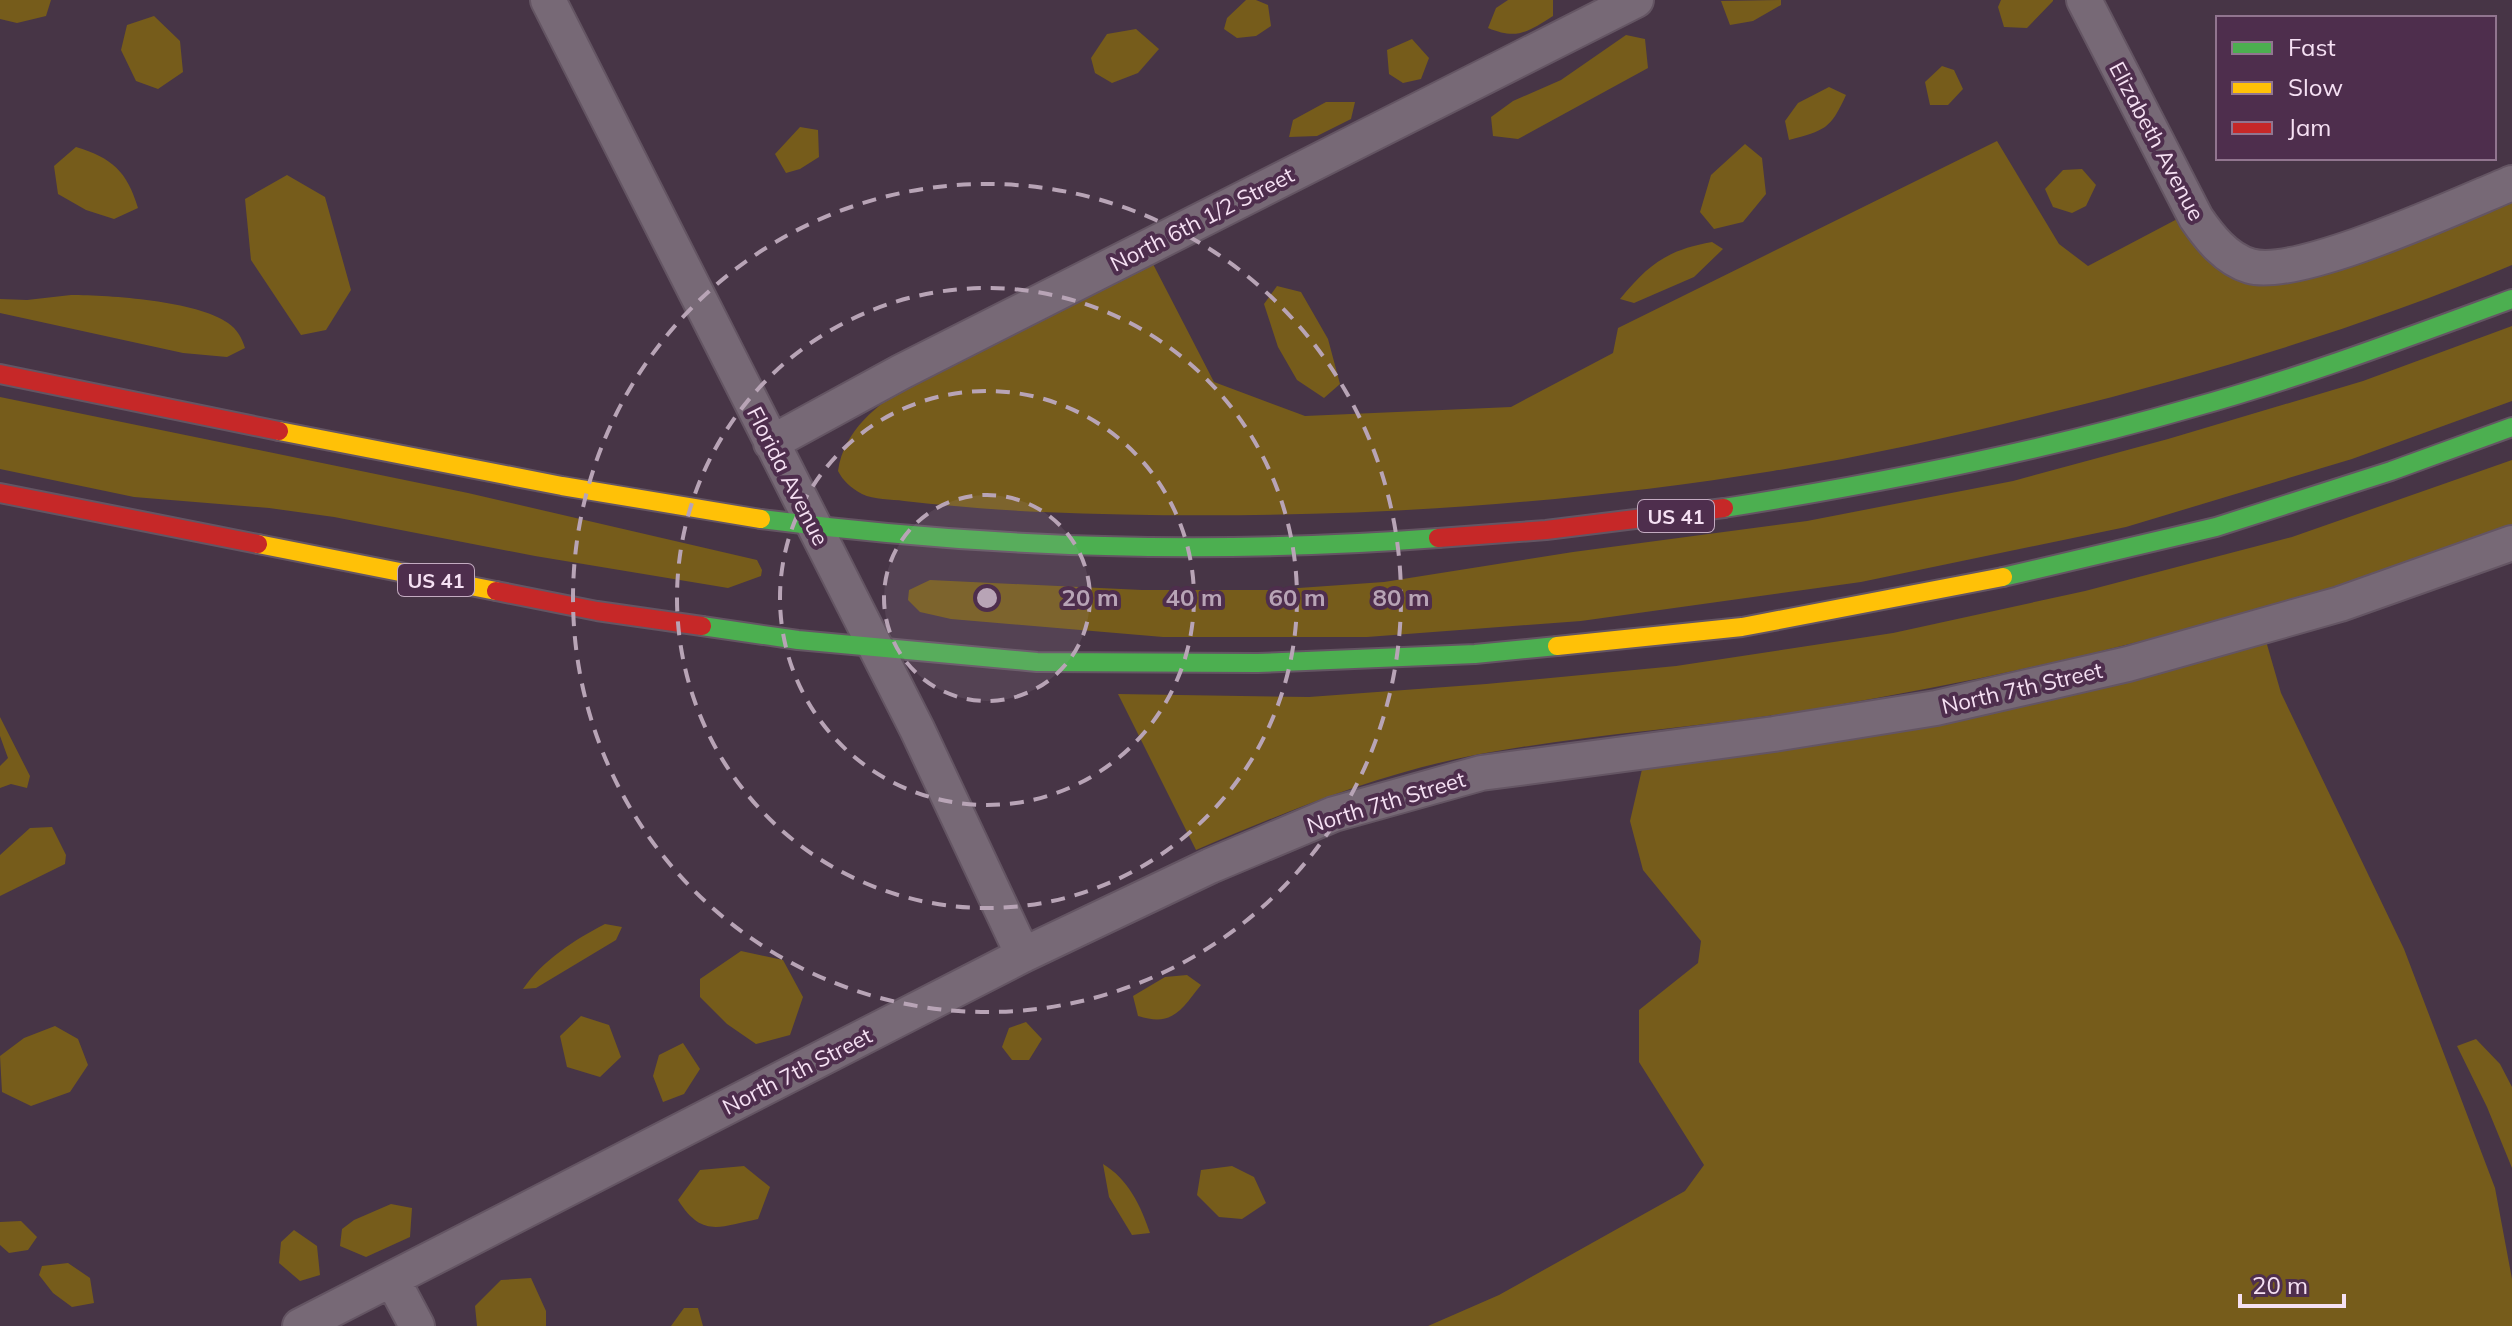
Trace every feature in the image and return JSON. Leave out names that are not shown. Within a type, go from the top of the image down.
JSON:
[{"type":"main road","name":"US 41","points":[[0,374],[629,500],[813,526],[1023,543],[1265,548],[1451,539],[1649,520],[1752,506],[1956,468],[2148,421],[2327,368],[2512,299]]},
{"type":"main road","name":"US 41","points":[[0,493],[597,611],[798,640],[1037,662],[1258,663],[1475,654],[1742,627],[1971,585],[2216,527],[2391,471],[2512,427]]},
{"type":"street","name":"Florida Avenue","points":[[548,0],[917,729],[1023,955]]},
{"type":"street","name":"North 6th 1/2 Street","points":[[771,443],[901,372],[1636,0]]},
{"type":"street","name":"Elizabeth Avenue","points":[[2084,0],[2196,218],[2215,244],[2249,266],[2281,267],[2375,240],[2512,183]]},
{"type":"street","name":"North 7th Street","points":[[300,1326],[1023,955],[1210,866],[1334,814],[1481,773],[1774,734],[1936,708],[2128,664],[2325,608],[2512,543]]},
{"type":"street","points":[[392,1279],[417,1326]]},
{"type":"shaded area","points":[[0,0],[51,0],[46,16],[17,23],[0,19]]},
{"type":"shaded area","points":[[1246,0],[1268,5],[1271,26],[1256,36],[1237,38],[1224,29],[1227,18]]},
{"type":"shaded area","points":[[1508,0],[1553,0],[1553,16],[1515,34],[1488,28],[1496,8]]},
{"type":"shaded area","points":[[1781,0],[1781,5],[1753,21],[1730,25],[1721,1]]},
{"type":"shaded area","points":[[2001,0],[2053,1],[2027,28],[2004,27],[1998,7]]},
{"type":"shaded area","points":[[154,16],[180,41],[183,72],[158,89],[136,81],[121,50],[127,25]]},
{"type":"shaded area","points":[[1136,29],[1159,49],[1138,73],[1112,83],[1095,73],[1091,58],[1107,34]]},
{"type":"shaded area","points":[[1626,35],[1645,39],[1648,68],[1518,139],[1493,136],[1491,117],[1513,101],[1561,80]]},
{"type":"shaded area","points":[[1412,39],[1429,58],[1421,79],[1403,83],[1389,74],[1387,50]]},
{"type":"shaded area","points":[[1942,66],[1954,70],[1963,89],[1948,105],[1930,105],[1925,82]]},
{"type":"shaded area","points":[[1829,87],[1846,95],[1830,122],[1819,131],[1789,140],[1785,121],[1798,103]]},
{"type":"shaded area","points":[[1326,102],[1355,102],[1351,119],[1317,136],[1289,137],[1293,120]]},
{"type":"shaded area","points":[[800,127],[818,130],[819,157],[800,169],[786,173],[775,154]]},
{"type":"shaded area","points":[[1997,141],[2059,244],[2088,266],[2181,217],[2223,270],[2512,200],[2512,265],[2342,329],[2110,397],[1878,452],[1682,484],[1500,504],[1409,510],[1134,515],[1008,510],[877,498],[854,489],[838,471],[847,443],[864,420],[910,384],[1153,264],[1214,382],[1305,416],[1511,407],[1613,353],[1618,328]]},
{"type":"shaded area","points":[[1745,144],[1762,158],[1766,194],[1743,222],[1714,229],[1700,212],[1711,175]]},
{"type":"shaded area","points":[[76,147],[109,161],[129,184],[138,208],[114,219],[86,210],[58,194],[54,166]]},
{"type":"shaded area","points":[[2082,169],[2096,185],[2086,206],[2072,213],[2053,207],[2045,189],[2063,170]]},
{"type":"shaded area","points":[[287,175],[325,197],[351,290],[326,330],[301,335],[251,260],[245,199]]},
{"type":"shaded area","points":[[1712,242],[1723,249],[1694,277],[1634,303],[1620,299],[1640,276],[1660,260],[1683,249]]},
{"type":"shaded area","points":[[1277,286],[1301,292],[1328,339],[1340,384],[1324,398],[1297,380],[1278,347],[1264,304]]},
{"type":"shaded area","points":[[71,295],[130,298],[196,309],[231,325],[245,348],[227,357],[183,353],[0,313],[0,299],[27,300]]},
{"type":"shaded area","points":[[2512,326],[2512,401],[2352,459],[2126,527],[1861,582],[1581,621],[1367,637],[1163,637],[951,619],[920,612],[908,600],[909,590],[930,580],[1142,590],[1270,590],[1384,582],[1573,552],[1807,521],[2013,481],[2168,439],[2363,381]]},
{"type":"shaded area","points":[[0,397],[468,493],[757,560],[762,570],[761,576],[728,588],[535,556],[334,517],[269,508],[134,497],[0,469]]},
{"type":"shaded area","points":[[2512,460],[2512,525],[2259,609],[2087,654],[1913,691],[1783,714],[1523,747],[1443,762],[1336,794],[1196,850],[1118,694],[1309,697],[1486,684],[1676,666],[1893,633],[2085,591],[2292,537]]},
{"type":"shaded area","points":[[2266,641],[2281,693],[2404,949],[2495,1188],[2512,1279],[2512,1326],[1428,1326],[1499,1295],[1685,1191],[1704,1165],[1639,1062],[1639,1010],[1698,963],[1701,941],[1643,870],[1630,821],[1643,765]]},
{"type":"shaded area","points":[[0,717],[30,776],[27,788],[11,784],[0,788],[0,766],[8,758],[0,736]]},
{"type":"shaded area","points":[[52,827],[66,855],[65,864],[0,896],[0,855],[30,828]]},
{"type":"shaded area","points":[[605,924],[622,927],[616,940],[536,988],[523,989],[560,952]]},
{"type":"shaded area","points":[[741,951],[783,960],[803,997],[790,1035],[756,1044],[727,1024],[700,997],[700,979]]},
{"type":"shaded area","points":[[1187,975],[1201,985],[1182,1009],[1168,1018],[1138,1016],[1133,996],[1165,977]]},
{"type":"shaded area","points":[[581,1016],[609,1025],[621,1057],[600,1077],[567,1067],[560,1036]]},
{"type":"shaded area","points":[[1026,1022],[1042,1039],[1029,1060],[1012,1060],[1002,1047],[1009,1028]]},
{"type":"shaded area","points":[[55,1026],[78,1039],[88,1065],[70,1092],[31,1106],[2,1092],[0,1056],[24,1038]]},
{"type":"shaded area","points":[[2476,1039],[2500,1064],[2512,1087],[2512,1168],[2457,1046]]},
{"type":"shaded area","points":[[683,1043],[700,1069],[684,1094],[663,1102],[653,1076],[659,1055]]},
{"type":"shaded area","points":[[1103,1164],[1120,1177],[1132,1194],[1150,1233],[1132,1235],[1109,1197]]},
{"type":"shaded area","points":[[744,1166],[770,1187],[758,1219],[712,1227],[695,1220],[678,1200],[700,1170]]},
{"type":"shaded area","points":[[1232,1166],[1254,1177],[1266,1203],[1242,1219],[1219,1217],[1197,1195],[1201,1170]]},
{"type":"shaded area","points":[[391,1204],[412,1208],[410,1237],[366,1257],[340,1246],[342,1229],[354,1220]]},
{"type":"shaded area","points":[[21,1221],[37,1237],[28,1250],[9,1253],[0,1245],[0,1222]]},
{"type":"shaded area","points":[[294,1230],[317,1246],[320,1275],[300,1281],[279,1263],[281,1242]]},
{"type":"shaded area","points":[[68,1263],[90,1278],[94,1303],[72,1307],[53,1293],[39,1275],[42,1266]]},
{"type":"shaded area","points":[[531,1278],[546,1311],[546,1326],[477,1326],[475,1306],[501,1280]]},
{"type":"shaded area","points":[[684,1308],[698,1308],[703,1326],[671,1326]]},
{"type":"traffic: fast","points":[[1724,508],[1959,465],[2133,424],[2313,371],[2512,299]]},
{"type":"traffic: fast","points":[[2003,577],[2216,527],[2391,471],[2512,427]]},
{"type":"traffic: fast","points":[[761,519],[929,537],[1099,546],[1269,546],[1438,538]]},
{"type":"traffic: fast","points":[[702,626],[798,640],[1037,662],[1258,663],[1475,654],[1557,646]]},
{"type":"traffic: slow","points":[[279,431],[562,486],[761,519]]},
{"type":"traffic: slow","points":[[258,544],[496,591]]},
{"type":"traffic: slow","points":[[1557,646],[1742,627],[2003,577]]},
{"type":"traffic: jam","points":[[0,374],[279,431]]},
{"type":"traffic: jam","points":[[0,493],[258,544]]},
{"type":"traffic: jam","points":[[1438,538],[1546,530],[1724,508]]},
{"type":"traffic: jam","points":[[496,591],[597,611],[702,626]]}]
